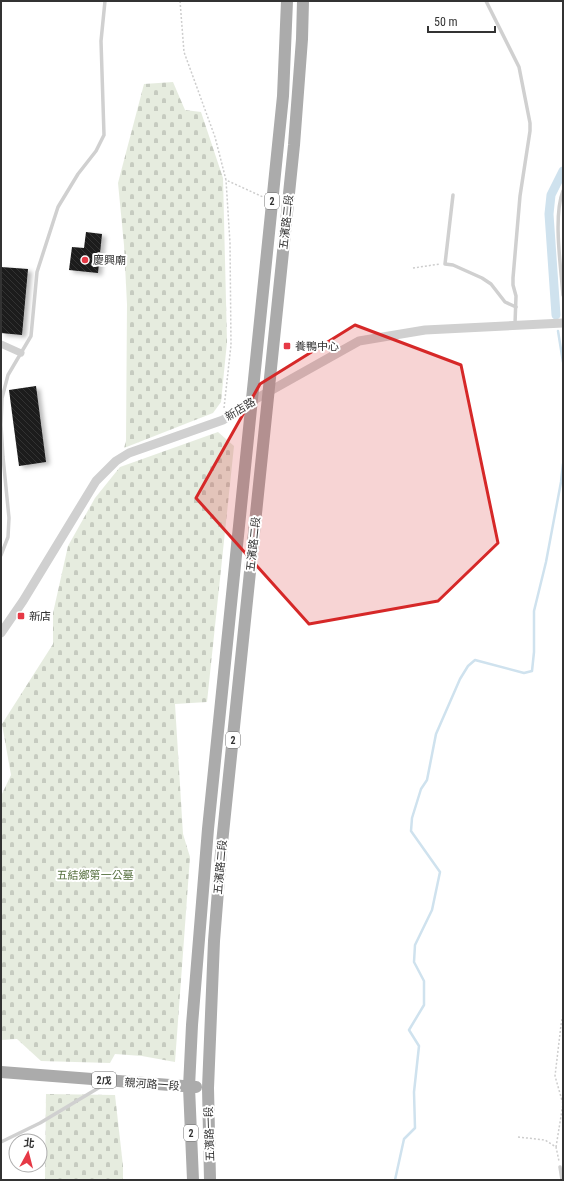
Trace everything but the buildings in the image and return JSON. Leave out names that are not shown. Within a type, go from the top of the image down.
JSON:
[{"type":"main road","name":"五濱路二段","points":[[189,1087],[192,1025],[208,829],[283,96],[287,1]]},
{"type":"main road","name":"五濱路二段","points":[[208,1088],[214,941],[221,853],[294,145],[302,39],[303,1]]},
{"type":"main road","name":"親河路一段","points":[[1,1072],[208,1088]]},
{"type":"main road","name":"五濱路一段","points":[[189,1087],[193,1180]]},
{"type":"main road","name":"五濱路一段","points":[[208,1088],[210,1180]]},
{"type":"street","name":"新店路","points":[[1,632],[24,600],[96,481],[116,461],[129,453],[223,420],[252,401],[359,341],[425,330],[515,324],[563,323]]},
{"type":"street","points":[[1,344],[21,353]]},
{"type":"lane","points":[[1,555],[8,537],[9,518],[1,425],[2,398],[8,375],[31,336],[37,272],[58,207],[78,174],[96,151],[104,135],[101,41],[105,1]]},
{"type":"lane","points":[[486,1],[519,67],[530,123],[520,196],[513,278],[516,296],[515,324]]},
{"type":"lane","points":[[563,191],[559,204],[558,220],[563,295]]},
{"type":"lane","points":[[453,195],[445,264],[453,265],[482,278],[491,284],[505,302],[516,307]]},
{"type":"lane","points":[[1,1142],[40,1123],[110,1080]]},
{"type":"lane","points":[[560,1167],[562,1180]]},
{"type":"path","points":[[180,1],[184,52],[215,137],[226,180],[230,243],[231,345],[223,420]]},
{"type":"path","points":[[226,180],[272,202]]},
{"type":"path","points":[[413,268],[445,264]]},
{"type":"path","points":[[560,1167],[556,1147],[563,1104],[555,1076],[563,1016]]},
{"type":"path","points":[[518,1137],[545,1140],[556,1147]]},
{"type":"highlighted area","points":[[355,325],[461,365],[498,543],[438,601],[309,624],[196,498],[260,384]]},
{"type":"green space","points":[[173,82],[185,110],[201,112],[223,178],[227,342],[221,402],[213,413],[124,448],[126,441],[127,304],[124,245],[118,183],[144,84]]},
{"type":"green space","name":"五結鄉第一公墓","points":[[218,432],[234,446],[207,702],[175,704],[183,834],[190,857],[175,1062],[142,1056],[115,1054],[110,1063],[41,1061],[17,1039],[1,1040],[1,796],[11,775],[2,724],[53,644],[53,613],[68,546],[95,498],[120,467]]},
{"type":"green space","points":[[46,1094],[115,1095],[123,1166],[123,1180],[45,1180],[45,1173],[48,1173],[48,1133],[46,1133]]},
{"type":"waterway","points":[[556,315],[549,214],[551,195],[563,171]]},
{"type":"waterway","points":[[558,331],[563,362]]},
{"type":"waterway","points":[[395,1180],[404,1139],[415,1128],[414,1092],[419,1046],[409,1030],[424,1005],[424,981],[414,962],[415,945],[432,910],[440,872],[411,831],[412,818],[421,789],[427,780],[436,734],[460,679],[468,666],[475,660],[524,673],[532,671],[534,652],[534,611],[546,562],[563,464]]},
{"type":"place","name":"慶興廟","points":[[85,260]]},
{"type":"place","name":"養鴨中心","points":[[287,346]]},
{"type":"place","name":"新店","points":[[21,616]]}]
